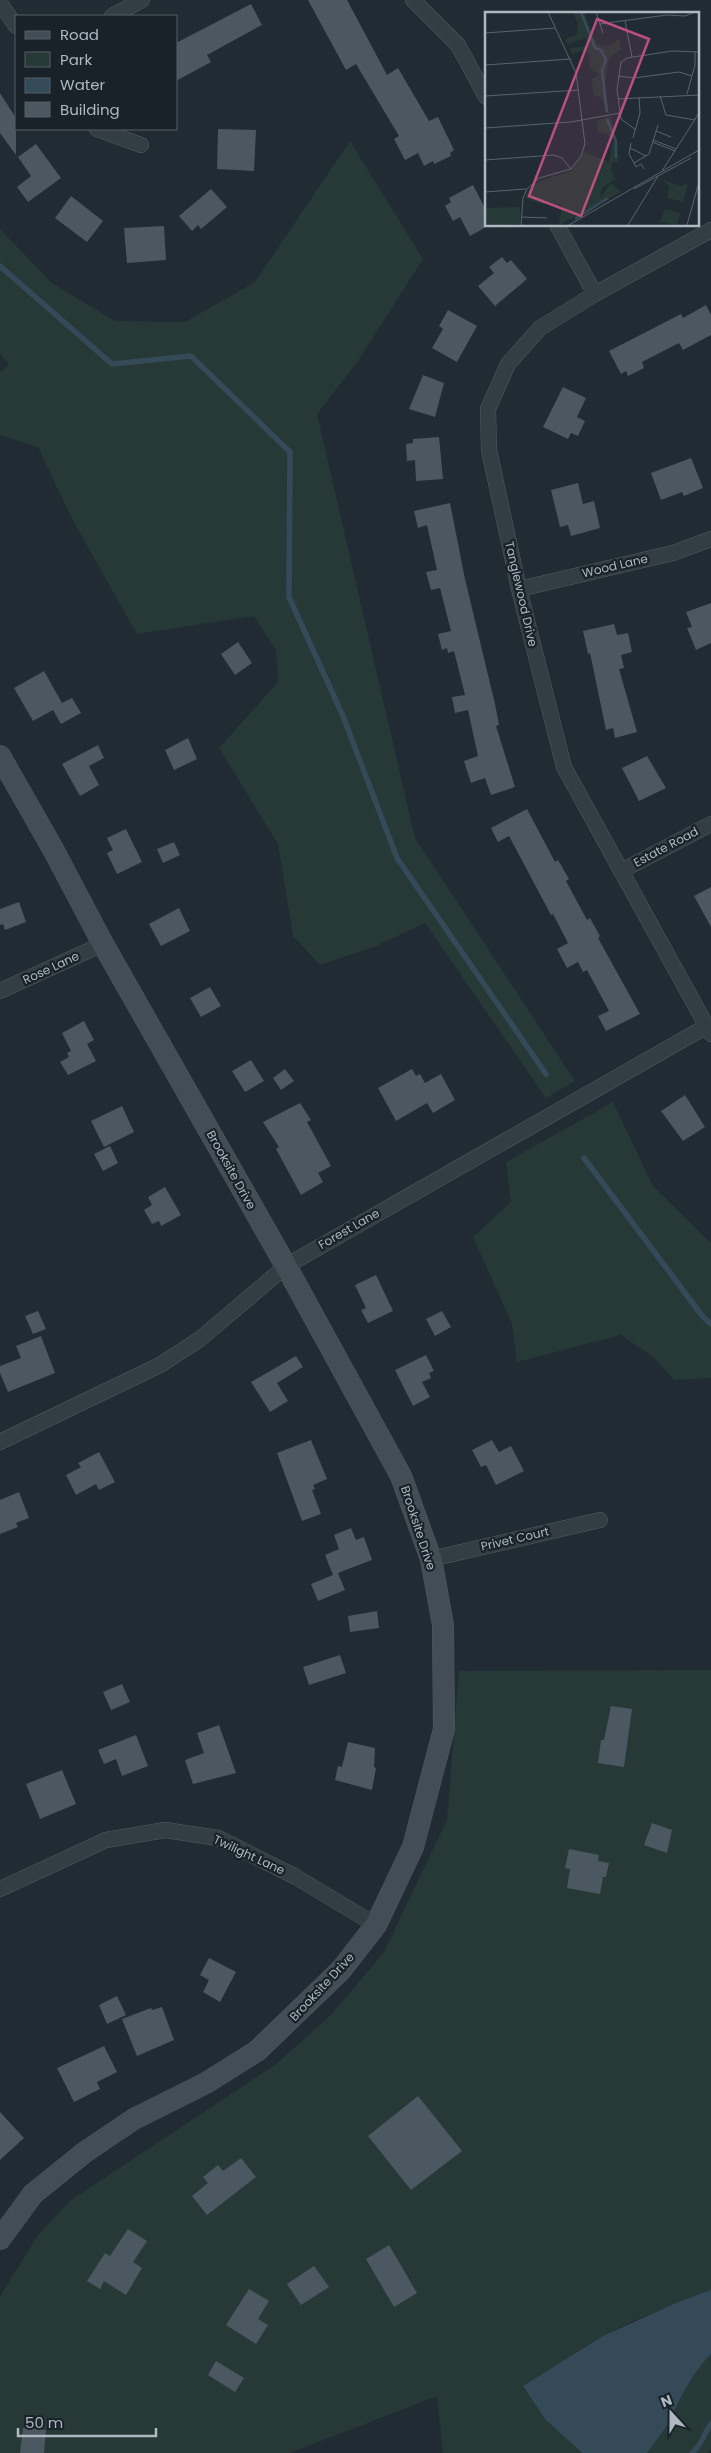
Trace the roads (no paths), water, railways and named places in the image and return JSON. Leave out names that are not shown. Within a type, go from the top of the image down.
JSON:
[{"type":"street","points":[[114,15],[142,0]]},
{"type":"street","points":[[414,0],[458,45],[485,94]]},
{"type":"street","points":[[0,3],[15,25]]},
{"type":"street","points":[[100,130],[141,145]]},
{"type":"street","points":[[558,226],[595,294]]},
{"type":"street","name":"Tanglewood Drive","points":[[709,1030],[564,767],[519,589],[489,450],[488,409],[508,364],[540,328],[595,294],[711,230]]},
{"type":"street","name":"Wood Lane","points":[[519,589],[673,553],[711,539]]},
{"type":"street","name":"Brooksite Drive","points":[[0,756],[53,849],[103,944],[286,1266],[401,1476],[430,1559],[443,1626],[444,1729],[413,1847],[376,1925],[341,1970],[257,2051],[206,2083],[134,2119],[85,2152],[33,2194],[0,2239]]},
{"type":"street","name":"Estate Road","points":[[622,871],[711,824]]},
{"type":"street","name":"Rose Lane","points":[[0,991],[103,944]]},
{"type":"street","name":"Forest Lane","points":[[0,1442],[160,1365],[200,1339],[286,1266],[709,1030]]},
{"type":"street","name":"Privet Court","points":[[430,1559],[600,1520]]},
{"type":"street","name":"Twilight Lane","points":[[0,1889],[106,1840],[165,1830],[218,1838],[296,1877],[376,1925]]},
{"type":"water","points":[[711,2290],[711,2354],[692,2379],[668,2424],[647,2453],[582,2453],[545,2419],[523,2386],[603,2336],[676,2303]]},
{"type":"waterway","points":[[0,266],[112,364],[191,356],[290,452],[289,597],[343,716],[397,858],[546,1074]]},
{"type":"waterway","points":[[584,1158],[703,1317],[711,1324]]},
{"type":"waterway","points":[[692,2453],[699,2446],[711,2424]]}]
